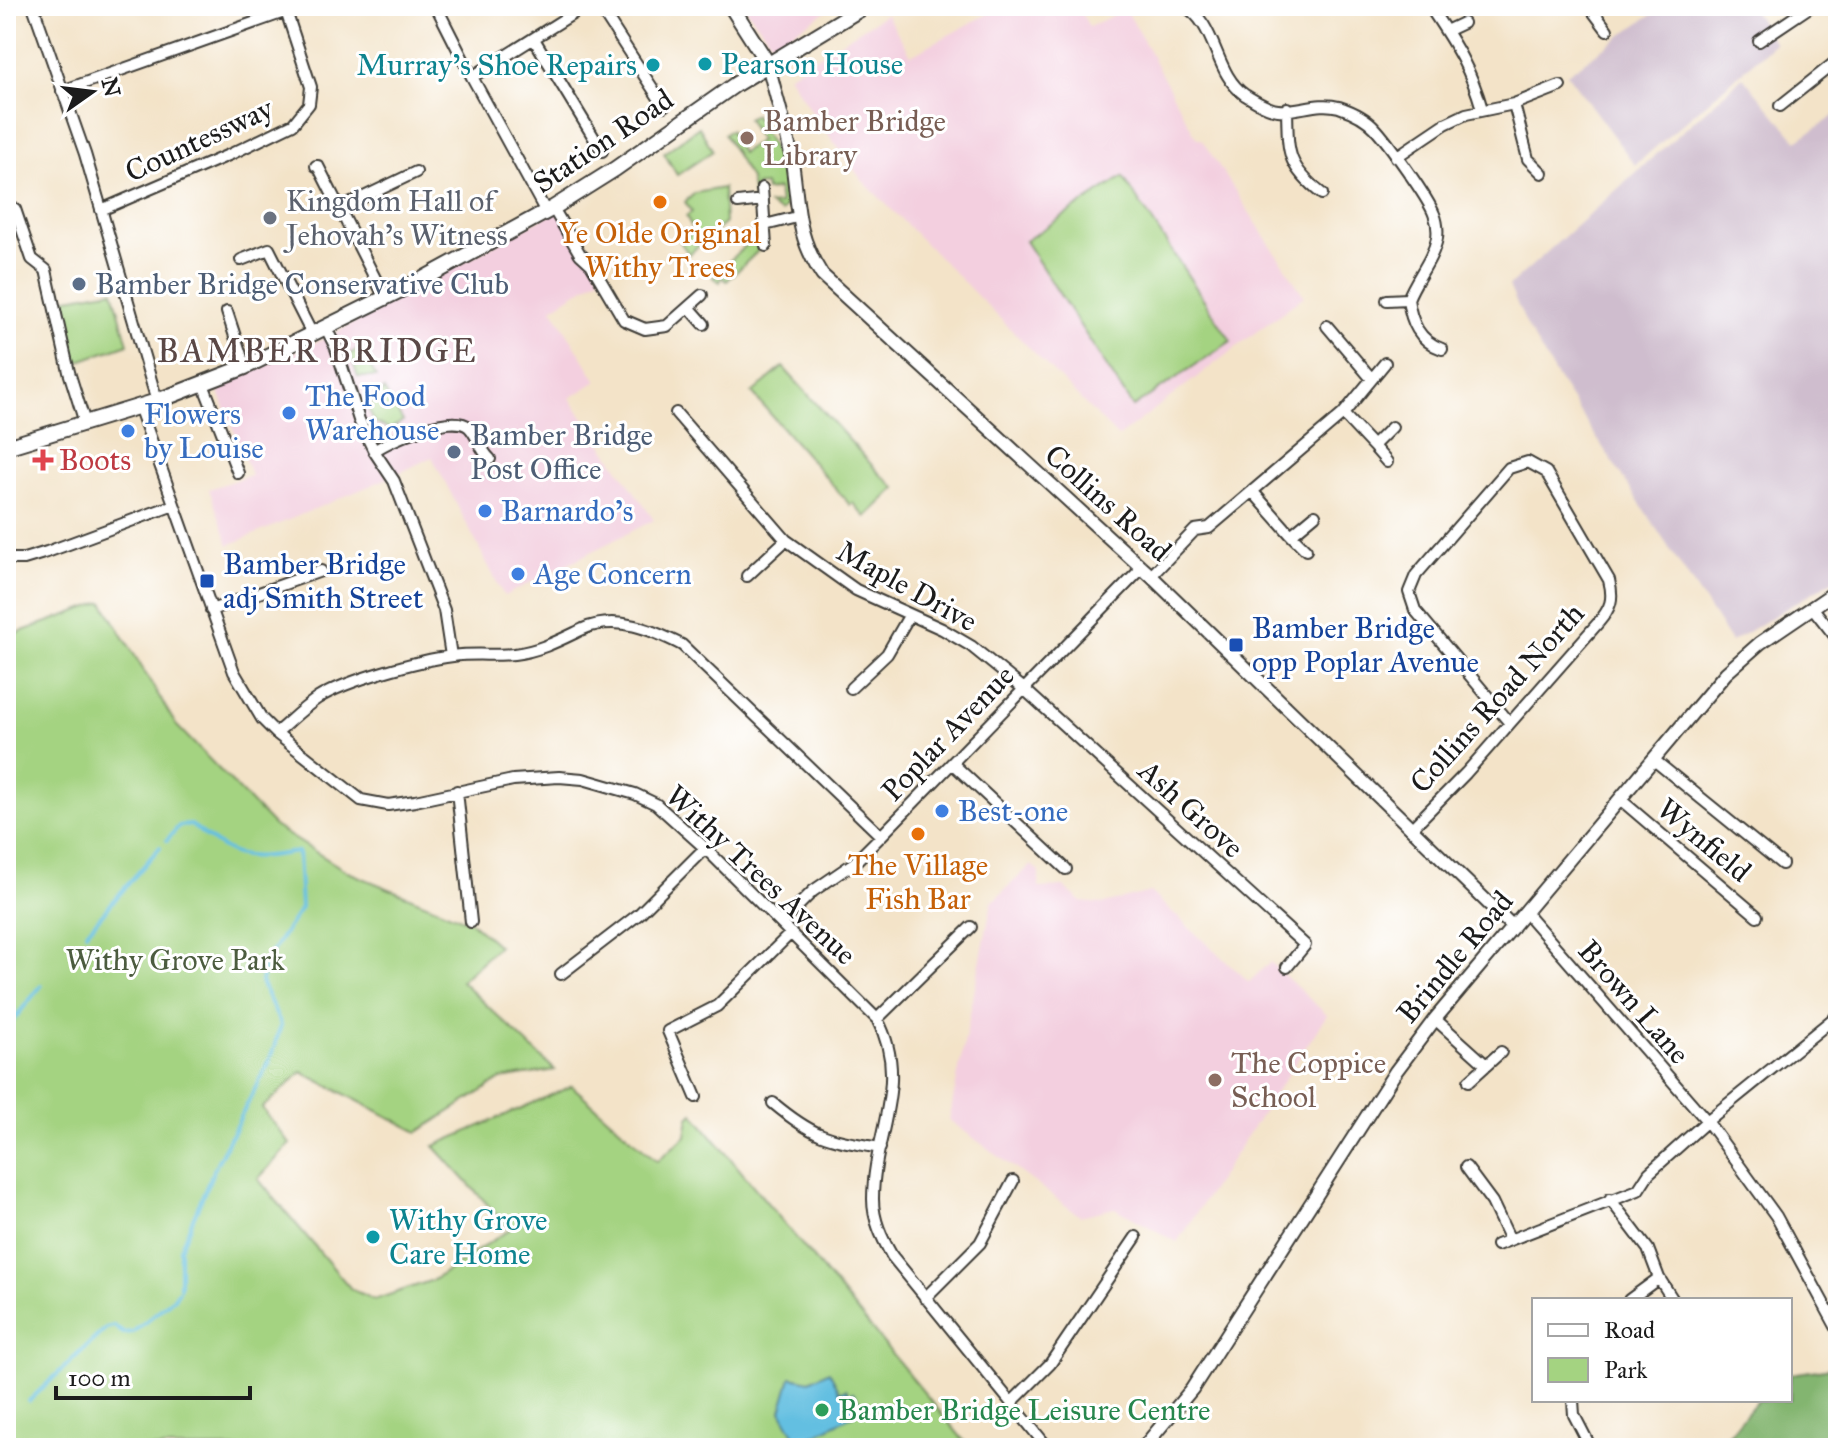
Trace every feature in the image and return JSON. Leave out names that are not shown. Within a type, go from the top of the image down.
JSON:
[{"type":"main road","points":[[731,6],[768,64]]},
{"type":"main road","name":"Station Road","points":[[6,447],[203,384],[245,367],[385,298],[549,210],[615,169],[768,64],[865,6]]},
{"type":"street","points":[[33,6],[85,154],[157,401]]},
{"type":"street","points":[[62,91],[301,6]]},
{"type":"street","points":[[436,6],[472,77],[549,210],[580,254],[591,264],[624,320],[645,329],[667,326],[702,295]]},
{"type":"street","points":[[472,77],[585,6]]},
{"type":"street","points":[[599,6],[664,106]]},
{"type":"street","points":[[1184,6],[1203,23],[1222,65],[1240,92],[1258,103],[1279,110],[1317,104],[1336,106],[1374,126],[1433,211],[1437,238],[1408,299],[1414,324],[1421,336],[1429,345],[1442,349]]},
{"type":"street","points":[[1589,6],[1607,30]]},
{"type":"street","points":[[1759,41],[1811,6]]},
{"type":"street","points":[[1833,6],[1838,14]]},
{"type":"street","name":"Countessway","points":[[101,210],[219,160],[293,124],[309,104],[311,87],[286,11]]},
{"type":"street","points":[[1434,13],[1462,54],[1474,79],[1482,109]]},
{"type":"street","points":[[1446,31],[1463,23]]},
{"type":"street","points":[[534,39],[602,151]]},
{"type":"street","points":[[1780,106],[1838,60]]},
{"type":"street","name":"Collins Road","points":[[768,64],[791,156],[797,217],[813,263],[833,288],[1146,572],[1513,927]]},
{"type":"street","points":[[1396,157],[1445,124],[1482,109],[1514,104],[1560,86]]},
{"type":"street","points":[[1514,104],[1528,159],[1542,173]]},
{"type":"street","points":[[1287,108],[1288,149],[1298,175],[1322,194]]},
{"type":"street","points":[[316,166],[341,208],[385,298]]},
{"type":"street","points":[[341,208],[416,172]]},
{"type":"street","points":[[738,203],[762,194],[766,246]]},
{"type":"street","points":[[15,209],[32,259],[46,270],[69,372],[85,423]]},
{"type":"street","points":[[765,225],[797,217]]},
{"type":"street","points":[[241,260],[269,249],[319,331],[336,348],[359,420],[374,451],[394,481],[444,610],[451,656]]},
{"type":"street","points":[[1387,300],[1408,299]]},
{"type":"street","points":[[689,307],[704,324]]},
{"type":"street","points":[[227,312],[245,367]]},
{"type":"street","points":[[1327,326],[1371,378]]},
{"type":"street","name":"Poplar Avenue","points":[[781,923],[813,891],[854,863],[1024,689],[1146,572],[1195,530],[1209,528],[1343,414],[1385,363]]},
{"type":"street","points":[[203,384],[238,473]]},
{"type":"street","name":"Withy Trees Avenue","points":[[139,406],[234,672],[276,733],[361,800],[388,805],[513,780],[583,779],[635,794],[656,804],[705,848],[877,1019],[891,1054],[893,1080],[873,1199],[878,1228],[892,1256],[1048,1448]]},
{"type":"street","name":"Maple Drive","points":[[676,413],[786,540],[856,590],[942,629],[971,646],[1024,689]]},
{"type":"street","points":[[1343,414],[1387,462]]},
{"type":"street","points":[[374,451],[386,443],[453,422],[468,426],[490,459]]},
{"type":"street","points":[[1373,446],[1392,427]]},
{"type":"street","name":"Collins Road North","points":[[1412,828],[1466,773],[1609,611],[1613,597],[1609,580],[1546,472],[1528,462],[1509,468],[1416,575],[1409,592],[1415,610],[1509,722]]},
{"type":"street","points":[[1253,492],[1306,550]]},
{"type":"street","points":[[6,559],[24,559],[47,552],[174,505]]},
{"type":"street","points":[[1291,535],[1315,515]]},
{"type":"street","points":[[747,576],[786,540]]},
{"type":"street","points":[[211,610],[321,571]]},
{"type":"street","name":"Brindle Road","points":[[1143,1448],[1192,1389],[1396,1071],[1435,1019],[1726,673],[1760,643],[1838,590]]},
{"type":"street","points":[[1812,607],[1838,640]]},
{"type":"street","points":[[851,688],[887,654],[909,616]]},
{"type":"street","points":[[276,733],[319,698],[398,669],[451,656],[513,654],[540,649],[586,628],[617,624],[648,628],[682,645],[881,836]]},
{"type":"street","name":"Ash Grove","points":[[1024,689],[1305,945],[1287,967]]},
{"type":"street","points":[[1654,760],[1782,864]]},
{"type":"street","points":[[953,764],[1066,869]]},
{"type":"street","points":[[457,791],[471,922]]},
{"type":"street","name":"Wynfield","points":[[1621,800],[1757,916]]},
{"type":"street","points":[[561,974],[639,914],[705,848]]},
{"type":"street","name":"Brown Lane","points":[[1526,913],[1707,1121],[1776,1216],[1838,1330]]},
{"type":"street","points":[[877,1019],[971,927]]},
{"type":"street","points":[[696,1097],[668,1031],[717,1006],[791,933]]},
{"type":"street","points":[[1497,1245],[1638,1190],[1649,1173],[1707,1121],[1838,1015]]},
{"type":"street","points":[[1435,1019],[1485,1064]]},
{"type":"street","points":[[1469,1081],[1501,1052]]},
{"type":"street","points":[[773,1103],[798,1124],[824,1138],[880,1148]]},
{"type":"street","points":[[1466,1167],[1492,1202],[1510,1240]]},
{"type":"street","points":[[925,1298],[980,1243],[1013,1181]]},
{"type":"street","points":[[1610,1199],[1648,1249],[1659,1278],[1672,1298]]},
{"type":"street","points":[[1011,1403],[1050,1364],[1136,1237]]},
{"type":"street","points":[[1632,1298],[1659,1278]]},
{"type":"street","points":[[1573,1402],[1574,1415],[1591,1448]]},
{"type":"shaded area","points":[[744,6],[835,6],[773,44]]},
{"type":"shaded area","points":[[1003,6],[1078,6],[1089,27],[1126,9],[1196,137],[1202,140],[1304,296],[1118,437],[862,180],[788,75],[886,14],[911,55]]},
{"type":"shaded area","points":[[1668,6],[1750,6],[1775,43],[1635,165],[1567,74]]},
{"type":"shaded area","points":[[1743,77],[1797,141],[1838,113],[1838,577],[1731,642],[1556,376],[1529,330],[1509,286]]},
{"type":"shaded area","points":[[561,208],[601,277],[552,308],[597,381],[570,398],[654,520],[504,596],[432,457],[229,545],[209,489],[251,475],[217,387],[328,337]]},
{"type":"shaded area","points":[[1031,865],[1039,871],[1039,888],[1064,887],[1082,902],[1104,904],[1150,892],[1249,982],[1270,962],[1327,1015],[1177,1242],[1115,1208],[1080,1216],[949,1120],[992,902]]},
{"type":"green space","points":[[754,115],[777,156],[782,158],[786,206],[781,212],[769,205],[780,204],[778,189],[766,191],[765,185],[756,186],[756,196],[753,196],[750,179],[724,134],[730,130],[741,153],[760,140],[747,119]]},
{"type":"green space","points":[[699,127],[713,151],[677,175],[664,153]]},
{"type":"green space","points":[[1123,177],[1231,341],[1133,407],[1025,241]]},
{"type":"green space","points":[[723,188],[725,223],[689,254],[680,242],[694,231],[686,216],[692,212],[685,202],[695,193]]},
{"type":"green space","points":[[761,243],[761,248],[727,281],[722,277],[720,282],[713,277],[747,244]]},
{"type":"green space","points":[[113,290],[128,344],[74,363],[57,300]]},
{"type":"green space","points":[[360,348],[376,377],[358,377],[350,354]]},
{"type":"green space","points":[[783,367],[896,488],[866,517],[853,503],[850,505],[752,393]]},
{"type":"green space","points":[[384,390],[403,421],[390,429],[374,422],[368,408]]},
{"type":"green space","name":"Withy Grove Park","points":[[103,602],[176,725],[274,826],[348,872],[471,922],[498,946],[461,981],[555,1070],[501,1079],[418,1132],[302,1072],[262,1108],[290,1144],[258,1179],[351,1289],[374,1300],[433,1280],[510,1229],[434,1146],[572,1086],[657,1161],[686,1136],[689,1117],[693,1113],[970,1448],[6,1448],[6,637]]},
{"type":"green space","points":[[1838,1367],[1838,1448],[1717,1448],[1756,1402],[1792,1402],[1792,1374]]},
{"type":"water","name":"Bamber Bridge Leisure Centre","points":[[829,1371],[840,1392],[846,1389],[849,1394],[853,1392],[865,1409],[799,1443],[781,1411],[791,1377],[810,1381]]},
{"type":"waterway","points":[[167,840],[179,826],[191,825],[240,855],[298,852],[301,908],[265,962],[261,982],[281,1025],[270,1060],[217,1163]]},
{"type":"waterway","points":[[86,933],[160,847]]},
{"type":"waterway","points":[[6,1029],[41,986]]},
{"type":"waterway","points":[[180,1287],[180,1249],[215,1167]]},
{"type":"waterway","points":[[29,1401],[106,1328],[114,1326],[123,1333],[133,1332],[179,1291]]},
{"type":"place","name":"Pearson House","points":[[705,64]]},
{"type":"place","name":"Murray's Shoe Repairs","points":[[653,65]]},
{"type":"place","name":"Bamber Bridge Library","points":[[747,138]]},
{"type":"place","name":"Ye Olde Original Withy Trees","points":[[660,202]]},
{"type":"place","name":"Kingdom Hall of Jehovah's Witness","points":[[270,218]]},
{"type":"place","name":"Bamber Bridge Conservative Club","points":[[79,284]]},
{"type":"place","name":"The Food Warehouse","points":[[289,413]]},
{"type":"place","name":"Flowers by Louise","points":[[128,431]]},
{"type":"place","name":"Bamber Bridge Post Office","points":[[454,452]]},
{"type":"place","name":"Boots","points":[[43,460]]},
{"type":"place","name":"Barnardo's","points":[[485,511]]},
{"type":"place","name":"Age Concern","points":[[518,574]]},
{"type":"place","name":"Bamber Bridge adj Smith Street","points":[[207,581]]},
{"type":"place","name":"Bamber Bridge opp Poplar Avenue","points":[[1236,645]]},
{"type":"place","name":"Best-one","points":[[942,811]]},
{"type":"place","name":"The Village Fish Bar","points":[[918,834]]},
{"type":"place","name":"The Coppice School","points":[[1215,1080]]},
{"type":"place","name":"Withy Grove Care Home","points":[[373,1237]]},
{"type":"place","name":"Bamber Bridge Leisure Centre","points":[[822,1410]]},
{"type":"district","name":"BAMBER BRIDGE","points":[[317,350]]}]
